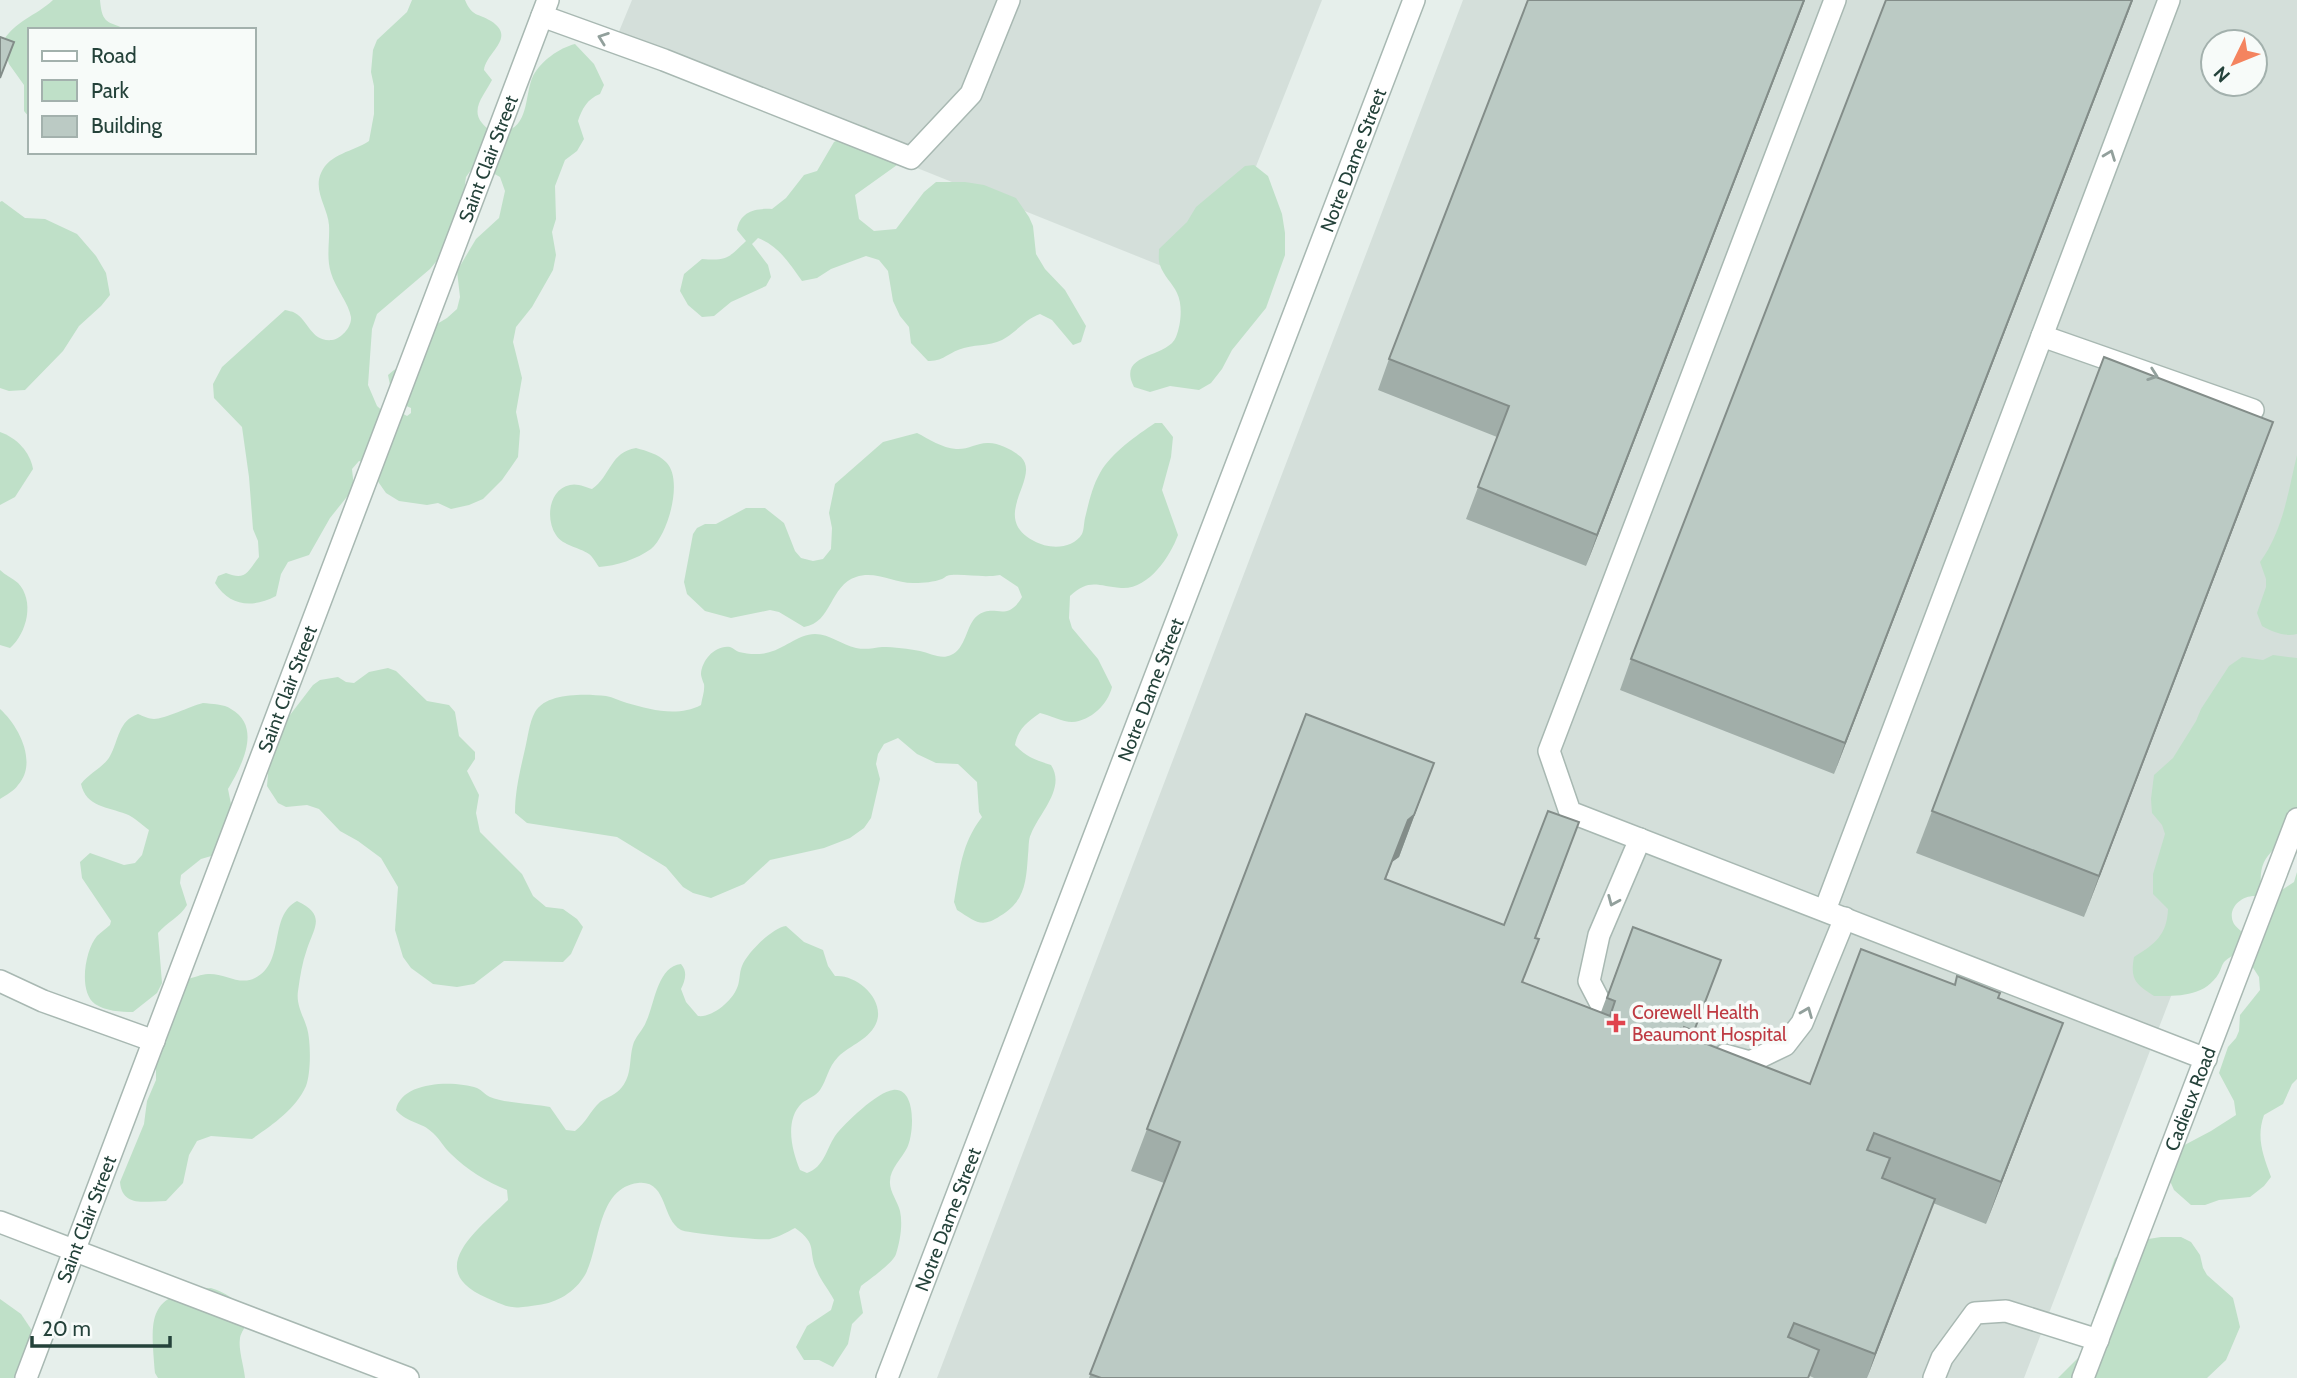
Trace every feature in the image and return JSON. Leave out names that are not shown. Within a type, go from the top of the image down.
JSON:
[{"type":"street","points":[[545,8],[664,60],[911,158],[971,94],[1009,0]]},
{"type":"street","name":"Notre Dame Street","points":[[887,1378],[1413,0]]},
{"type":"street","points":[[1835,0],[1549,751],[1570,812],[2206,1059]]},
{"type":"street","points":[[1825,910],[2169,0]]},
{"type":"street","name":"Saint Clair Street","points":[[26,1378],[545,8]]},
{"type":"street","points":[[2042,336],[2253,410]]},
{"type":"street","name":"Cadieux Road","points":[[2083,1378],[2297,819]]},
{"type":"street","points":[[1603,1008],[1590,981],[1599,935],[1640,839]]},
{"type":"street","points":[[1702,1048],[1750,1062],[1785,1045],[1802,1023],[1845,918]]},
{"type":"street","points":[[0,981],[43,1001],[154,1041]]},
{"type":"street","points":[[0,1222],[408,1378]]},
{"type":"street","points":[[1934,1378],[1942,1358],[1975,1313],[2006,1311],[2098,1339]]},
{"type":"shaded area","points":[[632,0],[1322,0],[1209,285],[613,46]]},
{"type":"shaded area","name":"Corewell Health Beaumont Hospital","points":[[1463,0],[2297,0],[2297,669],[2024,1378],[937,1378]]},
{"type":"green space","points":[[53,0],[100,0],[104,18],[123,28],[28,28],[28,116],[24,111],[24,85],[9,64],[2,43],[13,29]]},
{"type":"green space","points":[[412,0],[465,0],[473,12],[498,27],[501,39],[484,70],[492,80],[478,107],[482,123],[493,131],[510,130],[517,125],[536,70],[551,56],[569,46],[575,44],[594,64],[604,85],[600,94],[588,102],[581,112],[578,121],[584,139],[577,151],[565,160],[555,186],[556,219],[552,232],[556,255],[553,270],[532,307],[516,327],[513,342],[522,378],[516,412],[520,431],[518,457],[502,480],[483,499],[451,509],[438,503],[427,505],[399,501],[386,493],[368,463],[359,461],[352,469],[354,488],[330,518],[309,555],[288,562],[281,574],[276,596],[251,603],[235,601],[215,583],[218,576],[226,573],[238,576],[246,574],[259,557],[258,541],[253,529],[242,427],[214,398],[213,384],[222,367],[285,310],[295,313],[319,338],[325,340],[335,339],[348,328],[351,321],[350,312],[330,267],[329,225],[319,180],[330,161],[369,141],[374,114],[371,72],[373,50],[377,40],[407,12]],"holes":[[[484,168],[500,177],[505,191],[499,218],[476,239],[457,271],[460,297],[457,309],[422,333],[403,366],[388,375],[394,396],[411,408],[411,413],[407,416],[400,412],[386,414],[377,406],[368,385],[372,329],[377,314],[430,269],[455,239],[467,217],[464,192],[466,177],[471,170]]]},
{"type":"green space","points":[[865,126],[897,150],[897,165],[855,195],[859,219],[874,231],[896,229],[924,192],[936,182],[984,185],[1016,198],[1033,226],[1036,254],[1045,269],[1065,290],[1086,326],[1081,342],[1073,345],[1052,320],[1040,314],[1002,340],[964,348],[938,360],[928,361],[911,343],[909,327],[893,301],[888,271],[879,260],[866,256],[831,269],[817,278],[802,281],[778,250],[758,238],[752,244],[768,265],[771,277],[766,286],[731,302],[714,316],[702,317],[688,305],[680,291],[684,274],[702,259],[723,259],[731,255],[746,241],[737,230],[745,215],[755,210],[772,209],[786,198],[804,175],[817,171],[834,142]]},
{"type":"green space","points":[[1254,165],[1268,176],[1282,214],[1285,233],[1285,255],[1266,308],[1232,350],[1211,383],[1199,390],[1170,386],[1150,392],[1134,387],[1130,376],[1132,368],[1145,357],[1171,344],[1179,327],[1179,298],[1161,269],[1159,249],[1187,222],[1196,207],[1245,166]]},
{"type":"green space","points":[[2,201],[25,218],[45,219],[77,234],[96,256],[106,273],[110,295],[79,326],[63,351],[25,390],[9,391],[0,388]]},
{"type":"green space","points":[[1155,423],[1162,423],[1173,437],[1171,457],[1162,490],[1178,535],[1164,562],[1140,584],[1121,588],[1088,585],[1070,596],[1069,618],[1072,628],[1098,659],[1112,687],[1103,705],[1092,715],[1079,721],[1068,722],[1040,713],[1027,723],[1018,735],[1015,745],[1031,758],[1051,765],[1055,782],[1050,800],[1030,836],[1023,890],[1015,904],[1000,916],[988,922],[978,922],[957,910],[954,902],[965,847],[982,817],[979,812],[977,782],[958,764],[936,763],[917,754],[898,738],[884,744],[878,754],[876,764],[880,779],[871,818],[864,828],[850,838],[824,848],[770,860],[744,884],[711,898],[683,887],[666,867],[617,837],[527,823],[515,813],[518,781],[531,721],[535,712],[548,701],[568,696],[598,695],[655,710],[692,709],[701,705],[704,687],[702,669],[714,651],[730,647],[742,653],[763,654],[815,634],[860,649],[896,648],[947,656],[960,648],[977,616],[983,612],[1011,609],[1022,597],[1018,587],[1000,575],[951,575],[936,581],[915,583],[863,575],[847,581],[820,619],[804,627],[779,612],[770,610],[731,618],[705,611],[687,594],[684,582],[693,534],[697,528],[705,524],[716,524],[746,508],[765,508],[784,523],[795,551],[801,558],[813,561],[823,559],[831,549],[832,528],[829,513],[835,484],[883,442],[917,433],[951,448],[960,449],[991,443],[1018,454],[1026,466],[1015,509],[1016,521],[1021,531],[1040,544],[1053,547],[1066,545],[1082,534],[1093,489],[1105,465],[1125,445]]},
{"type":"green space","points":[[0,432],[22,446],[33,469],[15,497],[0,505]]},
{"type":"green space","points":[[636,448],[659,457],[671,470],[674,493],[668,520],[651,549],[626,561],[599,567],[589,554],[563,542],[556,535],[550,513],[553,498],[557,492],[570,485],[592,489],[621,454]]},
{"type":"green space","points":[[2297,455],[2297,634],[2288,635],[2262,626],[2257,613],[2266,587],[2260,562],[2279,524]]},
{"type":"green space","points":[[0,570],[18,583],[26,599],[27,617],[21,634],[10,648],[0,645]]},
{"type":"green space","points":[[2273,655],[2297,658],[2297,853],[2291,846],[2278,845],[2272,851],[2263,866],[2261,892],[2240,900],[2233,908],[2232,918],[2243,933],[2277,893],[2294,882],[2297,872],[2297,1079],[2283,1104],[2264,1115],[2261,1139],[2271,1177],[2264,1186],[2250,1197],[2191,1205],[2174,1190],[2166,1172],[2177,1149],[2236,1115],[2234,1101],[2219,1073],[2228,1047],[2239,1031],[2240,1015],[2260,990],[2259,977],[2248,960],[2232,956],[2224,962],[2213,981],[2199,991],[2154,996],[2135,980],[2134,957],[2158,938],[2165,926],[2168,909],[2153,894],[2153,874],[2165,834],[2162,825],[2152,813],[2154,775],[2173,758],[2229,666],[2242,657],[2263,660]]},
{"type":"green space","points":[[388,668],[396,671],[427,701],[449,705],[455,712],[459,736],[475,752],[475,759],[467,771],[479,795],[476,813],[480,832],[522,874],[533,896],[546,907],[563,909],[583,927],[571,954],[563,962],[504,961],[474,984],[457,987],[433,984],[411,968],[403,957],[395,930],[398,887],[381,858],[340,831],[319,809],[307,805],[286,807],[278,803],[267,786],[270,750],[280,728],[313,685],[320,680],[338,677],[354,683],[369,672]]},
{"type":"green space","points":[[203,703],[231,709],[241,717],[248,736],[243,759],[228,789],[234,819],[225,852],[201,859],[181,875],[180,883],[187,905],[158,933],[162,983],[157,993],[133,1012],[103,1008],[95,1004],[86,990],[85,971],[93,942],[111,921],[82,878],[80,862],[90,853],[124,865],[135,863],[142,855],[149,830],[129,815],[93,802],[81,784],[107,760],[123,726],[131,717],[138,714],[154,719]]},
{"type":"green space","points":[[0,709],[14,725],[24,745],[26,766],[24,776],[16,787],[0,799]]},
{"type":"green space","points":[[297,901],[312,911],[316,922],[298,991],[310,1049],[308,1080],[302,1094],[283,1116],[252,1139],[211,1136],[197,1141],[189,1155],[183,1183],[166,1201],[144,1202],[130,1199],[125,1196],[120,1182],[144,1124],[147,1101],[156,1080],[156,1057],[187,979],[214,974],[244,981],[265,971],[271,962],[283,917],[288,908]]},
{"type":"green space","points":[[786,926],[804,942],[823,950],[828,966],[835,976],[851,979],[866,989],[878,1012],[877,1021],[870,1033],[838,1057],[820,1090],[796,1110],[791,1136],[800,1170],[807,1173],[817,1167],[840,1130],[862,1109],[886,1092],[901,1091],[910,1104],[912,1113],[909,1142],[892,1172],[890,1181],[901,1216],[901,1233],[896,1254],[886,1266],[861,1286],[859,1292],[863,1313],[852,1324],[848,1344],[833,1367],[819,1360],[804,1360],[796,1347],[807,1326],[831,1310],[834,1300],[814,1264],[810,1244],[802,1234],[795,1228],[777,1237],[764,1239],[681,1230],[670,1218],[660,1194],[648,1184],[638,1183],[624,1187],[614,1196],[601,1221],[585,1275],[565,1296],[545,1304],[512,1307],[487,1298],[468,1287],[459,1275],[457,1263],[462,1250],[471,1237],[508,1200],[507,1190],[470,1170],[428,1129],[401,1115],[396,1110],[400,1100],[418,1088],[430,1085],[467,1085],[496,1099],[550,1107],[566,1130],[575,1131],[600,1102],[617,1092],[625,1082],[634,1042],[645,1025],[658,987],[667,972],[681,964],[685,980],[681,989],[686,1002],[698,1016],[709,1014],[721,1008],[734,993],[742,966],[754,948],[774,931]]},
{"type":"green space","points":[[2181,1237],[2191,1242],[2200,1255],[2207,1275],[2233,1298],[2240,1327],[2226,1360],[2207,1378],[2058,1378],[2081,1355],[2095,1331],[2093,1319],[2115,1258],[2142,1240]]},
{"type":"green space","points":[[211,1288],[234,1300],[243,1309],[246,1324],[241,1336],[240,1352],[245,1378],[158,1378],[155,1373],[153,1337],[157,1312],[163,1303],[174,1296]]},
{"type":"green space","points":[[0,1299],[21,1314],[35,1335],[29,1378],[0,1378]]},
{"type":"building","points":[[1528,0],[1804,0],[1597,535],[1478,487],[1509,406],[1389,359]]},
{"type":"building","points":[[1886,0],[2132,0],[1845,743],[1631,659]]},
{"type":"building","points":[[0,37],[14,42],[0,78]]},
{"type":"building","points":[[2104,357],[2273,422],[2099,876],[1932,811]]},
{"type":"building","points":[[1306,714],[1434,763],[1385,879],[1504,925],[1548,811],[1579,822],[1535,938],[1539,939],[1522,982],[1610,1016],[1615,1001],[1607,998],[1633,927],[1721,960],[1694,1031],[1684,1027],[1681,1034],[1810,1084],[1861,949],[1955,985],[1957,976],[2000,993],[1998,998],[2063,1023],[2001,1182],[1874,1133],[1867,1150],[1890,1158],[1882,1178],[1935,1199],[1875,1354],[1794,1323],[1788,1337],[1819,1350],[1808,1378],[1101,1378],[1090,1374],[1180,1142],[1147,1129]]},
{"type":"place","name":"Corewell Health Beaumont Hospital","points":[[1616,1023]]}]
